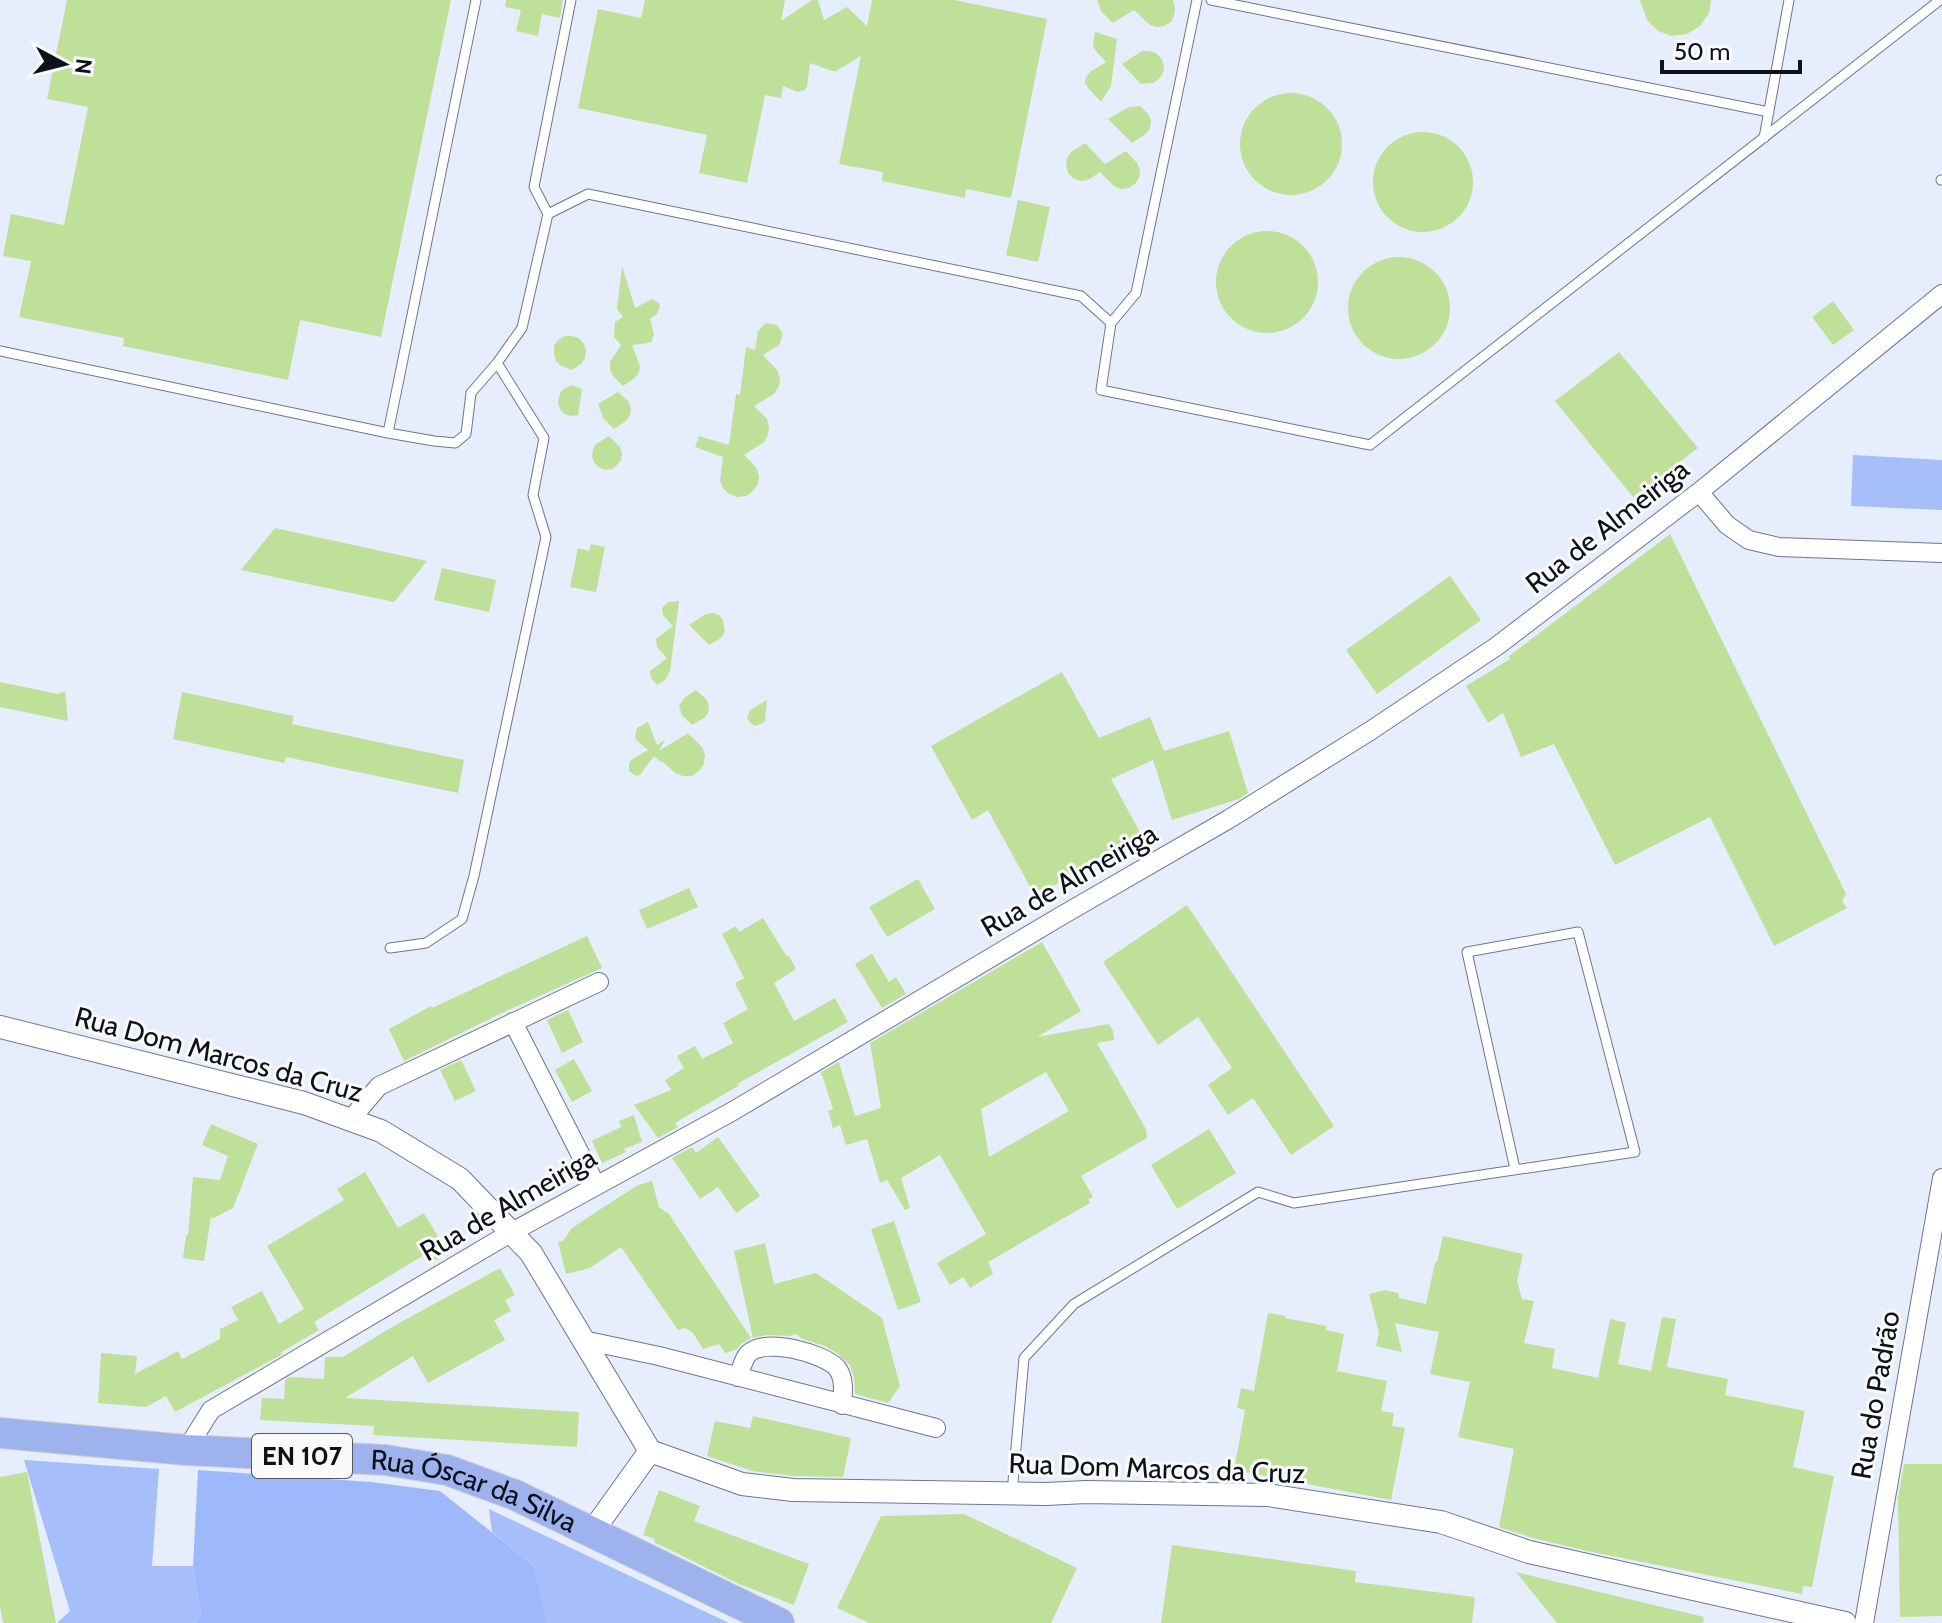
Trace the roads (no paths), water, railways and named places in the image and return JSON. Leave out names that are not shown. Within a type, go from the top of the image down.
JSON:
[{"type":"main road","name":"Rua Óscar da Silva","points":[[0,1433],[186,1450],[385,1460],[447,1470],[515,1495],[779,1623]]},
{"type":"street","name":"Rua de Almeiriga","points":[[186,1450],[211,1410],[512,1232],[733,1111],[1229,819],[1370,731],[1497,646],[1699,492],[1942,294]]},
{"type":"street","points":[[1699,492],[1727,525],[1749,540],[1779,547],[1942,553]]},
{"type":"street","points":[[350,1120],[379,1086],[599,982]]},
{"type":"street","points":[[513,1022],[596,1185]]},
{"type":"street","name":"Rua Dom Marcos da Cruz","points":[[0,1027],[304,1103],[381,1131],[460,1179],[531,1253],[650,1451],[742,1484],[793,1490],[1268,1495],[1441,1522],[1529,1552],[1845,1623]]},
{"type":"street","name":"Rua do Padrão","points":[[1864,1623],[1942,1178]]},
{"type":"street","points":[[583,1340],[659,1356],[936,1428]]},
{"type":"street","points":[[738,1377],[748,1355],[756,1349],[773,1346],[787,1348],[826,1360],[838,1370],[842,1380],[842,1405]]},
{"type":"street","points":[[592,1532],[650,1451]]},
{"type":"lane","points":[[388,433],[476,0]]},
{"type":"lane","points":[[0,351],[388,433],[455,443],[466,434],[471,393],[522,328],[548,214],[534,187],[571,0]]},
{"type":"lane","points":[[1197,0],[1136,293],[1111,323],[1101,390],[1370,445],[1940,0]]},
{"type":"lane","points":[[1211,0],[1769,112]]},
{"type":"lane","points":[[1764,138],[1789,0]]},
{"type":"lane","points":[[548,214],[588,194],[1081,296],[1111,323]]},
{"type":"lane","points":[[390,948],[426,943],[462,919],[474,876],[546,537],[533,495],[544,438],[497,363]]},
{"type":"lane","points":[[1012,1493],[1024,1358],[1074,1304],[1258,1192],[1294,1203],[1635,1152],[1578,932],[1467,952],[1515,1169]]}]
